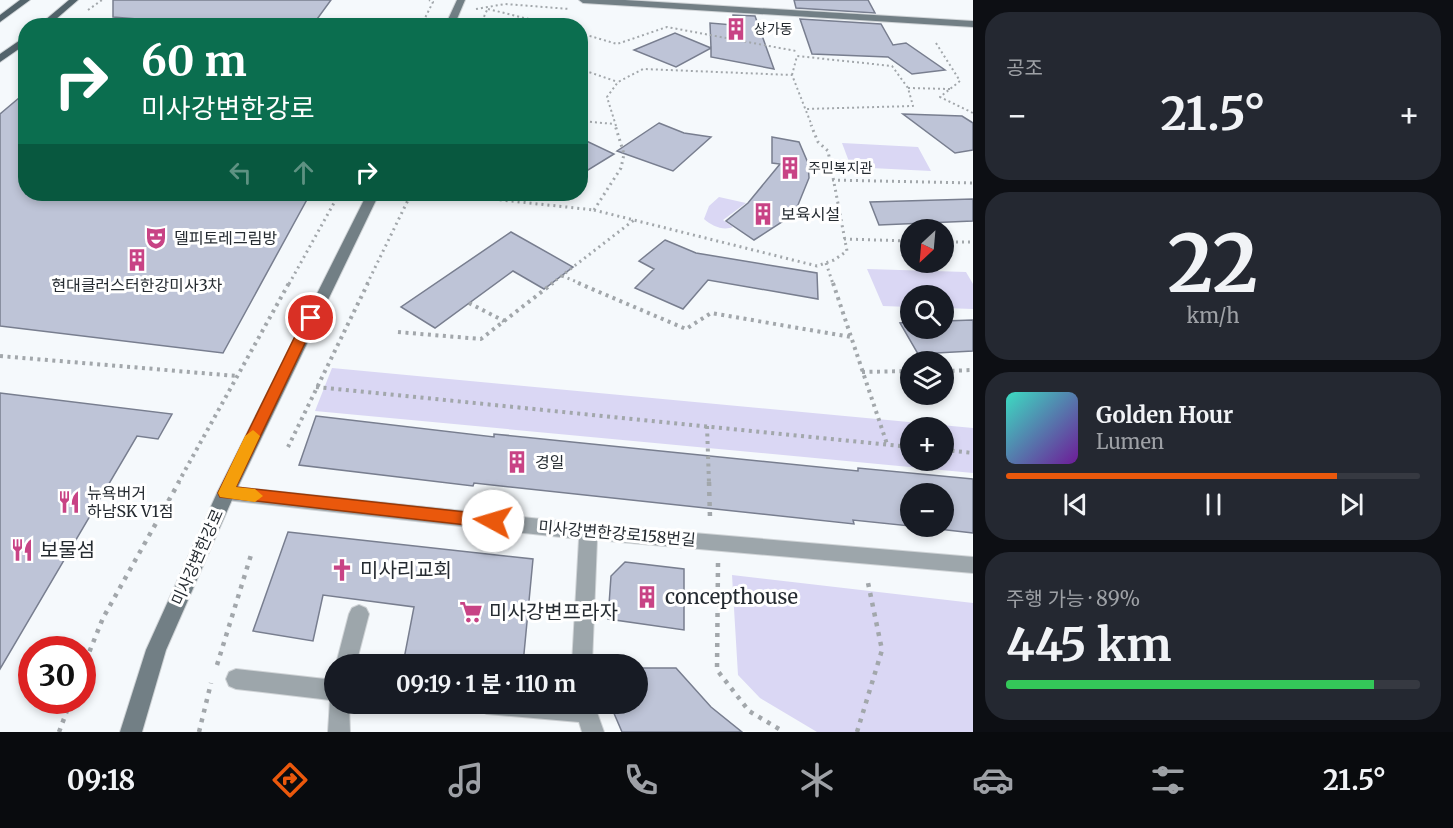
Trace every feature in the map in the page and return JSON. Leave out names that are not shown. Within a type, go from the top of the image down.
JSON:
[{"type":"main road","points":[[0,20],[26,0]]},
{"type":"main road","points":[[52,18],[74,0]]},
{"type":"main road","points":[[0,58],[18,45]]},
{"type":"street","points":[[453,18],[461,0]]},
{"type":"street","points":[[583,0],[973,24]]},
{"type":"street","name":"미사강변한강로","points":[[131,732],[156,650],[226,493],[370,201]]},
{"type":"street","name":"미사강변한강로158번길","points":[[226,493],[588,532],[973,565]]},
{"type":"street","points":[[582,654],[588,532]]},
{"type":"street","points":[[348,654],[358,614]]},
{"type":"street","points":[[236,679],[324,689]]},
{"type":"street","points":[[339,714],[339,732]]},
{"type":"street","points":[[571,714],[588,716]]},
{"type":"path","points":[[425,18],[433,2],[429,0]]},
{"type":"path","points":[[484,18],[488,9],[499,5],[501,0]]},
{"type":"path","points":[[488,9],[525,18]]},
{"type":"path","points":[[588,35],[617,44],[667,27],[796,51]]},
{"type":"path","points":[[936,43],[960,81],[940,98],[973,113]]},
{"type":"path","points":[[511,201],[594,210],[817,266],[847,251],[828,151],[818,142],[805,109],[792,75],[797,56],[892,66],[909,88],[913,106],[805,109]]},
{"type":"path","points":[[594,210],[621,168],[624,153],[607,97],[618,82],[643,69],[792,75]]},
{"type":"path","points":[[588,72],[618,82]]},
{"type":"path","points":[[909,88],[951,89]]},
{"type":"path","points":[[588,122],[615,124]]},
{"type":"path","points":[[832,180],[973,183]]},
{"type":"path","points":[[96,636],[103,618],[335,201]]},
{"type":"path","points":[[288,447],[408,201]]},
{"type":"path","points":[[398,332],[480,339],[634,220]]},
{"type":"path","points":[[844,239],[900,241]]},
{"type":"path","points":[[954,242],[973,242]]},
{"type":"path","points":[[826,263],[887,444]]},
{"type":"path","points":[[562,276],[686,329],[711,313],[851,337]]},
{"type":"path","points":[[470,303],[504,321]]},
{"type":"path","points":[[0,356],[237,376]]},
{"type":"path","points":[[954,371],[973,370]]},
{"type":"path","points":[[862,372],[900,371]]},
{"type":"path","points":[[316,387],[900,446]]},
{"type":"path","points":[[707,426],[710,518]]},
{"type":"path","points":[[954,451],[973,453]]},
{"type":"path","points":[[199,732],[205,705],[251,555]]},
{"type":"path","points":[[718,561],[717,670],[749,711],[784,732]]},
{"type":"path","points":[[857,732],[882,650],[867,579]]},
{"type":"path","points":[[59,732],[66,714]]},
{"type":"shaded area","points":[[842,143],[918,147],[931,171],[851,167]]},
{"type":"shaded area","points":[[719,197],[746,203],[723,220],[733,227],[718,227],[704,219],[709,206]]},
{"type":"shaded area","points":[[867,269],[900,270],[900,273],[966,272],[973,284],[973,309],[954,308],[954,285],[900,285],[900,307],[883,306]]},
{"type":"shaded area","points":[[332,368],[900,421],[900,466],[315,411]]},
{"type":"shaded area","points":[[954,426],[973,428],[973,473],[952,471],[954,471]]},
{"type":"shaded area","points":[[732,575],[973,603],[973,732],[817,732],[760,698],[738,675]]},
{"type":"building","points":[[113,0],[331,0],[318,18],[113,17]]},
{"type":"building","points":[[794,0],[868,0],[875,13],[796,8]]},
{"type":"building","points":[[733,15],[755,16],[774,69],[711,57],[710,23],[733,25]]},
{"type":"building","points":[[800,19],[881,24],[893,45],[906,43],[945,70],[912,74],[888,57],[812,54]]},
{"type":"building","points":[[675,33],[711,48],[676,67],[634,50]]},
{"type":"building","name":"현대클러스터한강미사3차","points":[[18,99],[18,201],[306,201],[223,353],[0,326],[0,114]]},
{"type":"building","points":[[903,114],[962,116],[973,123],[973,150],[955,153]]},
{"type":"building","points":[[659,123],[684,133],[711,137],[673,171],[617,151]]},
{"type":"building","points":[[772,137],[799,142],[808,163],[809,178],[798,205],[792,213],[754,240],[726,221],[748,203],[780,164],[772,163]]},
{"type":"building","points":[[588,142],[614,154],[588,170]]},
{"type":"building","points":[[973,199],[973,221],[900,219],[900,224],[879,225],[870,202]]},
{"type":"building","points":[[511,232],[573,267],[544,289],[513,271],[435,328],[401,307]]},
{"type":"building","points":[[665,240],[696,253],[817,273],[818,299],[708,280],[683,309],[635,288],[654,269],[639,261]]},
{"type":"building","points":[[973,320],[973,351],[916,351],[909,339],[954,339],[954,321]]},
{"type":"building","points":[[0,393],[172,414],[158,439],[137,436],[0,669]]},
{"type":"building","points":[[316,416],[494,437],[494,434],[858,471],[858,468],[973,479],[973,533],[954,531],[954,483],[900,483],[900,525],[853,520],[854,524],[474,483],[473,486],[299,465]]},
{"type":"building","points":[[288,532],[533,559],[524,654],[405,654],[414,607],[323,595],[313,641],[253,631]]},
{"type":"building","name":"concepthouse","points":[[625,562],[684,569],[684,630],[608,619],[611,576]]},
{"type":"building","points":[[648,668],[676,668],[711,707],[742,732],[622,732],[614,714],[648,714]]},
{"type":"slow traffic","points":[[253,436],[226,493],[255,496]]},
{"type":"place","name":"상가동","points":[[736,29]]},
{"type":"place","name":"주민복지관","points":[[790,168]]},
{"type":"place","name":"보육시설","points":[[763,214]]},
{"type":"place","name":"델피토레그림방","points":[[156,238]]},
{"type":"place","name":"현대클러스터한강미사3차","points":[[137,260]]},
{"type":"place","name":"경일","points":[[517,462]]},
{"type":"place","name":"뉴욕버거 하남SK V1점","points":[[69,502]]},
{"type":"place","name":"보물섬","points":[[22,550]]},
{"type":"place","name":"미사리교회","points":[[342,570]]},
{"type":"place","name":"concepthouse","points":[[647,597]]},
{"type":"place","name":"미사강변프라자","points":[[471,612]]},
{"type":"route","points":[[311,318],[226,493],[493,521]]}]
